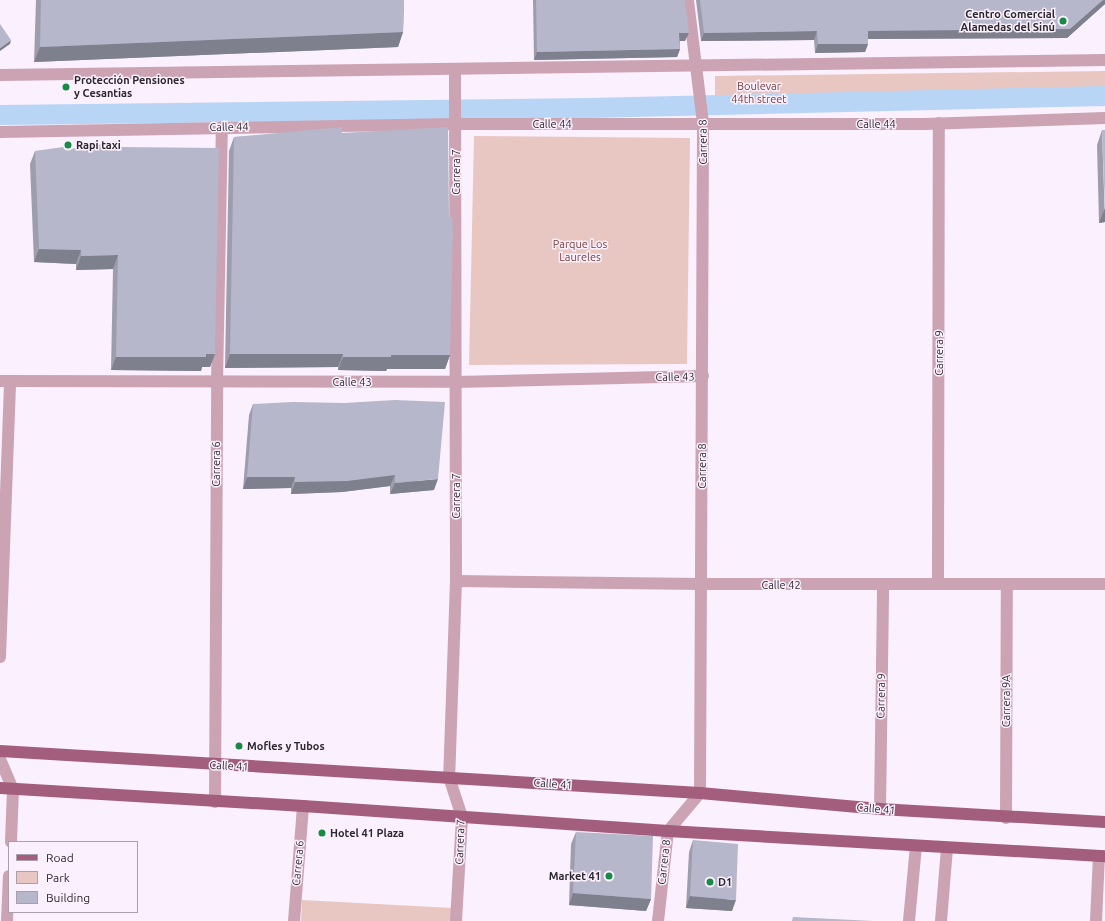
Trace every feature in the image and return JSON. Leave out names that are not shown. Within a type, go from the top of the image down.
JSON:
[{"type":"main road","name":"Calle 41","points":[[0,751],[700,793],[880,809],[1006,818],[1105,822]]},
{"type":"main road","points":[[0,788],[215,802],[303,806],[668,831],[1102,856]]},
{"type":"street","name":"Carrera 8","points":[[658,921],[668,831],[700,793],[703,117],[688,0]]},
{"type":"street","points":[[0,75],[454,69],[697,71],[1105,60]]},
{"type":"street","name":"Carrera 7","points":[[454,69],[456,581],[449,777],[462,817],[456,921]]},
{"type":"street","name":"Calle 44","points":[[0,132],[222,127],[455,118],[703,117],[939,123],[1105,118]]},
{"type":"street","name":"Carrera 9","points":[[938,583],[939,123]]},
{"type":"street","name":"Carrera 6","points":[[215,802],[217,382],[222,127]]},
{"type":"street","name":"Calle 43","points":[[5,381],[456,382],[703,376]]},
{"type":"street","points":[[0,657],[5,381]]},
{"type":"street","name":"Calle 42","points":[[456,581],[701,584],[1105,584]]},
{"type":"street","name":"Carrera 9","points":[[880,809],[883,584]]},
{"type":"street","name":"Carrera 9A","points":[[1006,818],[1007,584]]},
{"type":"street","points":[[0,758],[13,789],[11,841]]},
{"type":"street","name":"Carrera 6","points":[[294,921],[303,806]]},
{"type":"street","points":[[909,921],[916,846]]},
{"type":"street","points":[[941,921],[947,848]]},
{"type":"street","points":[[1096,921],[1102,856]]},
{"type":"street","points":[[7,921],[8,898]]},
{"type":"green space","name":"Boulevar 44th street","points":[[1105,71],[1105,104],[715,112],[715,76]]},
{"type":"green space","name":"Parque Los Laureles","points":[[474,136],[690,138],[687,364],[469,365]]},
{"type":"green space","points":[[302,900],[452,908],[451,921],[301,921]]},
{"type":"building","points":[[41,0],[404,0],[403,32],[40,47]]},
{"type":"building","points":[[536,0],[685,0],[689,33],[679,33],[680,49],[537,52]]},
{"type":"building","points":[[700,0],[1103,0],[1070,29],[868,31],[868,44],[818,44],[817,31],[704,33]]},
{"type":"building","points":[[0,24],[11,40],[0,48]]},
{"type":"building","points":[[342,127],[342,133],[448,127],[449,217],[452,217],[453,225],[450,355],[343,357],[343,354],[230,354],[234,137]]},
{"type":"building","points":[[1102,130],[1105,130],[1105,208]]},
{"type":"building","points":[[119,141],[119,147],[219,148],[215,354],[206,354],[206,357],[116,357],[118,255],[81,256],[81,250],[39,249],[35,151],[70,146],[71,149]]},
{"type":"building","points":[[395,400],[445,402],[438,479],[395,483],[395,475],[347,481],[295,482],[295,477],[247,477],[253,404],[293,402],[344,403]]},
{"type":"building","name":"Market 41","points":[[576,832],[653,836],[651,899],[573,893]]},
{"type":"building","name":"D1","points":[[693,840],[738,844],[736,900],[690,896]]},
{"type":"building","points":[[793,917],[873,921],[792,921]]},
{"type":"waterway","points":[[0,115],[589,108],[1105,96]]},
{"type":"place","name":"Centro Comercial Alamedas del Sinú","points":[[1063,21]]},
{"type":"place","name":"Protección Pensiones y Cesantias","points":[[66,87]]},
{"type":"place","name":"Rapi taxi","points":[[68,145]]},
{"type":"place","name":"Mofles y Tubos","points":[[239,746]]},
{"type":"place","name":"Hotel 41 Plaza","points":[[322,833]]},
{"type":"place","name":"Market 41","points":[[609,876]]},
{"type":"place","name":"D1","points":[[710,882]]}]
